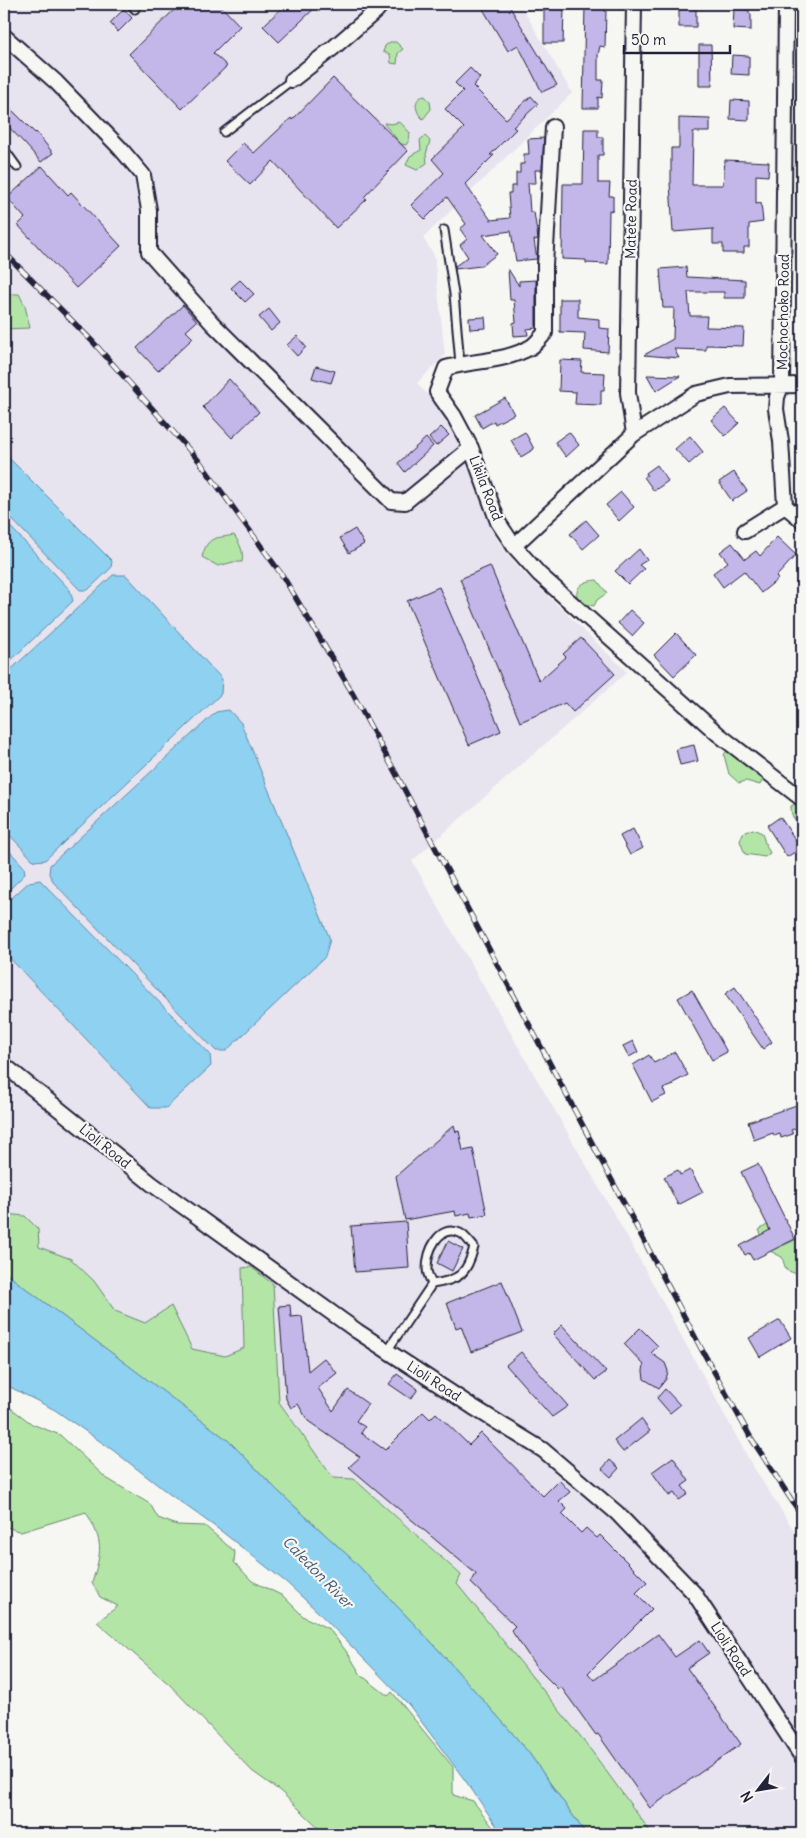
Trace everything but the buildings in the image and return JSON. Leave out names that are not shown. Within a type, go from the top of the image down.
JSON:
[{"type":"street","points":[[292,80],[333,48],[382,4]]},
{"type":"street","name":"Matete Road","points":[[634,4],[628,393],[634,434]]},
{"type":"street","name":"Mochochoko Road","points":[[785,506],[781,441],[776,409],[777,397],[782,384],[786,4]]},
{"type":"street","points":[[4,36],[56,82],[120,148],[143,175],[149,210],[150,252],[212,323],[391,501],[405,502],[471,448]]},
{"type":"street","name":"Likila Road","points":[[553,127],[546,265],[545,333],[532,346],[510,356],[446,368],[437,392],[454,416],[471,448],[498,522],[514,546],[539,574],[718,734],[802,799]]},
{"type":"street","points":[[514,546],[634,434],[696,394],[730,386],[802,385]]},
{"type":"street","points":[[745,531],[785,506],[802,520]]},
{"type":"street","name":"Lioli Road","points":[[4,1065],[152,1184],[357,1331],[473,1407],[543,1450],[617,1513],[694,1593],[802,1758]]},
{"type":"lane","points":[[224,132],[292,80]]},
{"type":"lane","points":[[4,150],[17,167]]},
{"type":"lane","points":[[444,230],[454,294],[460,364]]},
{"type":"lane","points":[[388,1351],[432,1284],[448,1282],[460,1275],[470,1264],[474,1247],[461,1233],[450,1231],[439,1235],[432,1246],[428,1258],[427,1271],[432,1284]]},
{"type":"shaded area","points":[[4,4],[520,4],[572,93],[423,238],[434,255],[445,355],[417,383],[453,422],[462,440],[497,539],[519,568],[627,672],[412,861],[626,1235],[752,1465],[802,1543],[802,1834],[652,1834],[585,1742],[457,1584],[461,1574],[354,1479],[333,1478],[279,1401],[273,1284],[252,1267],[242,1268],[244,1348],[225,1356],[176,1348],[115,1311],[4,1225]]},
{"type":"green space","points":[[390,42],[396,42],[403,49],[398,53],[397,64],[391,63],[390,54],[383,52],[385,46]]},
{"type":"green space","points":[[425,96],[430,102],[431,109],[423,119],[418,113],[416,106],[418,99]]},
{"type":"green space","points":[[400,122],[410,133],[406,145],[401,144],[384,123]]},
{"type":"green space","points":[[425,136],[430,141],[426,154],[427,163],[417,170],[406,165],[410,156],[421,150],[420,140]]},
{"type":"green space","points":[[4,294],[19,294],[25,306],[30,328],[4,329]]},
{"type":"green space","points":[[234,535],[241,548],[242,562],[218,566],[202,557],[210,541]]},
{"type":"green space","points":[[597,580],[607,593],[597,600],[594,606],[586,604],[577,598],[579,587],[582,584]]},
{"type":"green space","points":[[729,747],[765,775],[760,785],[746,781],[739,783],[729,774],[724,755]]},
{"type":"green space","points":[[798,803],[802,807],[802,825],[792,816],[791,806]]},
{"type":"green space","points":[[753,829],[762,833],[770,853],[765,857],[745,854],[740,841],[743,833]]},
{"type":"green space","points":[[4,1214],[25,1216],[38,1229],[39,1247],[71,1259],[94,1281],[115,1311],[145,1323],[171,1306],[192,1349],[225,1356],[244,1348],[242,1268],[251,1267],[273,1284],[279,1402],[333,1478],[354,1479],[461,1575],[457,1584],[585,1742],[652,1834],[586,1834],[529,1753],[508,1728],[435,1646],[355,1562],[278,1491],[229,1441],[4,1272]]},
{"type":"green space","points":[[767,1225],[779,1247],[802,1237],[802,1276],[786,1270],[782,1257],[770,1251],[759,1230]]},
{"type":"green space","points":[[4,1403],[32,1424],[60,1435],[106,1478],[150,1504],[158,1518],[177,1525],[205,1526],[235,1552],[234,1562],[252,1581],[283,1596],[304,1617],[329,1629],[349,1655],[361,1675],[388,1696],[392,1692],[453,1767],[453,1795],[473,1801],[498,1834],[322,1834],[316,1825],[280,1791],[252,1771],[170,1685],[97,1622],[118,1606],[100,1597],[92,1583],[100,1547],[96,1532],[86,1512],[21,1532],[4,1526]]},
{"type":"water","points":[[4,453],[112,561],[111,568],[88,590],[80,590],[4,511]]},
{"type":"water","points":[[4,520],[70,590],[73,601],[4,667]]},
{"type":"water","points":[[113,575],[126,575],[222,679],[221,694],[45,860],[34,861],[4,829],[4,676]]},
{"type":"water","points":[[229,710],[241,723],[330,939],[325,957],[226,1051],[216,1051],[55,884],[49,874],[50,865],[216,712]]},
{"type":"water","points":[[4,845],[24,867],[25,874],[4,895]]},
{"type":"water","points":[[40,880],[210,1054],[211,1066],[166,1108],[151,1108],[4,952],[4,905],[29,882]]},
{"type":"water","name":"Caledon River","points":[[4,1272],[229,1441],[278,1491],[355,1562],[435,1646],[508,1728],[529,1753],[586,1834],[502,1834],[470,1787],[409,1705],[287,1583],[114,1451],[55,1410],[4,1384]]},
{"type":"railway","points":[[4,252],[93,342],[200,462],[282,575],[349,687],[394,770],[702,1350],[751,1438],[802,1516]]}]
